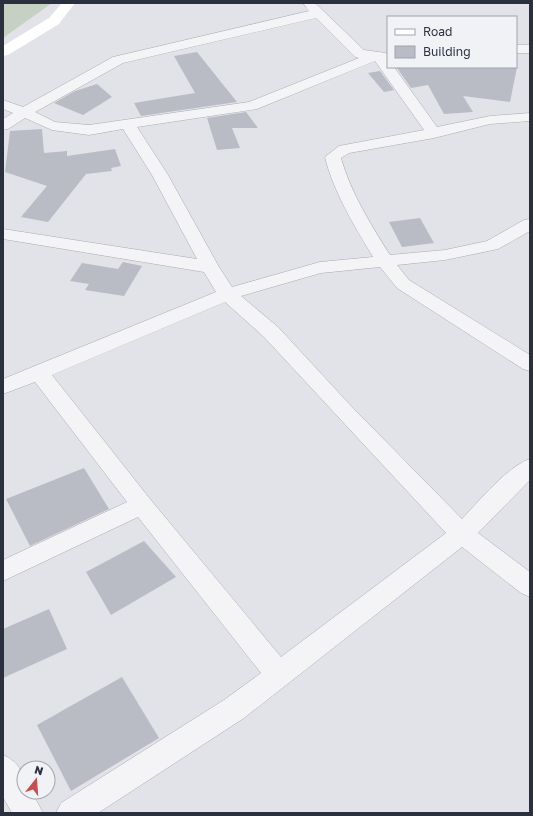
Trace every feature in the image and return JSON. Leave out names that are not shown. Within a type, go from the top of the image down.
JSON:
[{"type":"street","points":[[3,52],[54,21],[69,3]]},
{"type":"street","points":[[308,3],[360,54],[383,56]]},
{"type":"street","points":[[3,126],[24,112],[118,60],[319,13]]},
{"type":"street","points":[[517,49],[530,49]]},
{"type":"street","points":[[3,104],[24,112],[52,126],[89,130],[252,106],[383,56]]},
{"type":"street","points":[[391,68],[434,133]]},
{"type":"street","points":[[530,117],[490,120],[434,133],[344,149],[333,157],[336,169],[362,224],[385,262],[403,284],[530,364]]},
{"type":"street","points":[[127,124],[160,175],[210,266],[228,294],[271,332],[344,411],[462,534],[530,586]]},
{"type":"street","points":[[3,387],[228,294],[320,268],[444,255],[492,245],[530,224]]},
{"type":"street","points":[[3,234],[210,266]]},
{"type":"street","points":[[39,372],[142,505],[278,674]]},
{"type":"street","points":[[71,813],[234,709],[462,534],[514,480],[530,467]]},
{"type":"street","points":[[3,571],[142,505]]},
{"type":"street","points":[[3,769],[28,813]]},
{"type":"green space","points":[[3,3],[52,3],[3,38]]},
{"type":"building","points":[[197,52],[237,102],[141,116],[134,103],[195,93],[174,56]]},
{"type":"building","points":[[397,68],[517,68],[510,102],[463,96],[473,112],[444,114],[428,85],[411,88]]},
{"type":"building","points":[[380,71],[394,90],[384,92],[368,73]]},
{"type":"building","points":[[97,84],[112,97],[83,115],[54,103],[75,91]]},
{"type":"building","points":[[246,112],[258,128],[232,128],[240,148],[217,150],[207,118]]},
{"type":"building","points":[[42,129],[44,153],[67,151],[67,156],[115,149],[121,166],[111,168],[112,171],[86,174],[48,222],[21,217],[47,186],[5,172],[10,131]]},
{"type":"building","points":[[420,218],[434,243],[402,247],[389,222]]},
{"type":"building","points":[[123,262],[142,266],[124,296],[85,290],[89,284],[70,281],[82,263],[118,269]]},
{"type":"building","points":[[84,468],[109,509],[30,546],[6,499]]},
{"type":"building","points":[[144,541],[176,577],[111,615],[86,572]]},
{"type":"building","points":[[49,609],[67,649],[3,678],[3,629]]},
{"type":"building","points":[[122,677],[159,738],[71,791],[37,725]]}]
